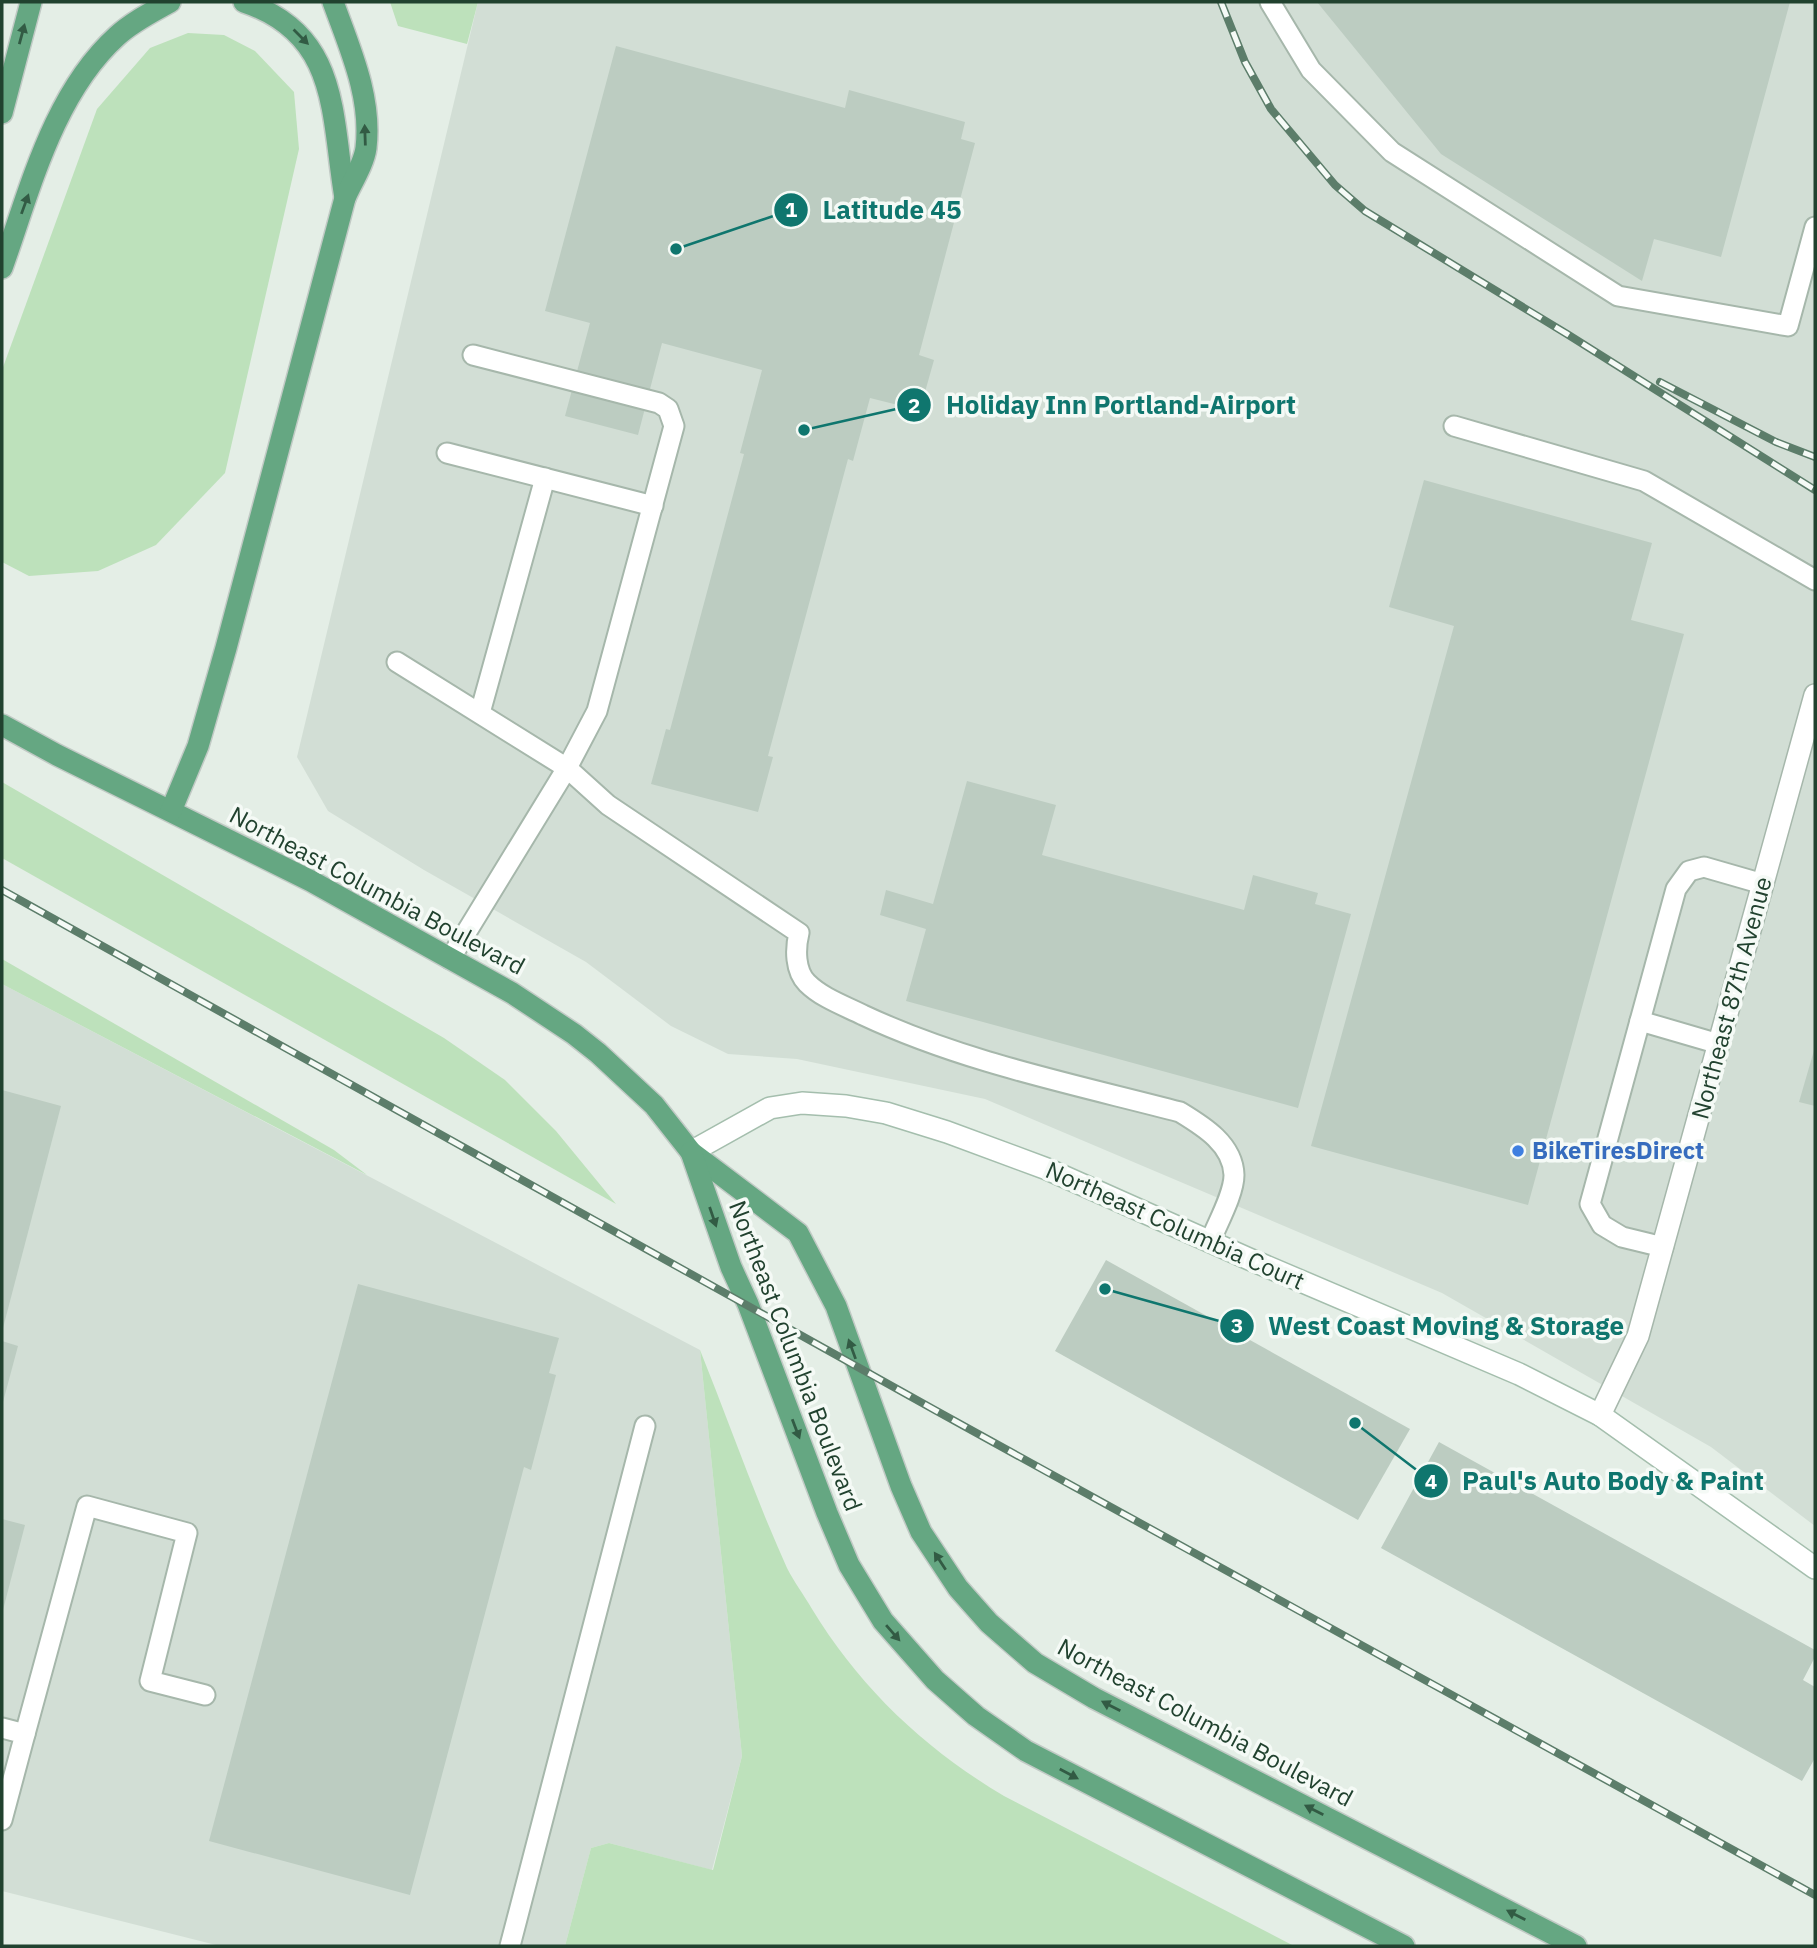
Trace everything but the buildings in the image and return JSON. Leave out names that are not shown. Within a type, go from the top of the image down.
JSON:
[{"type":"main road","points":[[2,113],[31,2]]},
{"type":"main road","points":[[2,268],[56,119],[84,72],[117,37],[141,18],[170,2]]},
{"type":"main road","points":[[244,2],[268,10],[289,25],[309,44],[324,72],[345,198]]},
{"type":"main road","points":[[172,811],[198,746],[345,198],[366,150],[359,71],[332,2]]},
{"type":"main road","name":"Northeast Columbia Boulevard","points":[[2,725],[312,881],[512,993],[574,1034],[654,1104],[691,1152],[798,1233],[836,1306],[901,1486],[922,1532],[958,1588],[989,1623],[1035,1663],[1094,1698],[1576,1946]]},
{"type":"main road","name":"Northeast Columbia Boulevard","points":[[691,1152],[731,1267],[748,1304],[849,1565],[883,1621],[935,1681],[976,1716],[1026,1751],[1404,1946]]},
{"type":"street","name":"Northeast 87th Avenue","points":[[1600,1415],[1638,1336],[1815,695]]},
{"type":"street","name":"Northeast Columbia Court","points":[[691,1152],[770,1108],[802,1103],[846,1106],[886,1113],[1047,1169],[1519,1374],[1600,1415],[1815,1568]]},
{"type":"lane","points":[[1270,2],[1311,71],[1392,152],[1618,296],[1788,326],[1815,227]]},
{"type":"lane","points":[[450,959],[567,768],[597,711],[674,426],[668,409],[646,400],[473,355]]},
{"type":"lane","points":[[1454,426],[1644,481],[1815,580]]},
{"type":"lane","points":[[447,453],[653,506]]},
{"type":"lane","points":[[480,713],[545,478]]},
{"type":"lane","points":[[397,662],[567,768],[608,805],[799,933],[795,948],[806,983],[834,1000],[938,1047],[1180,1112],[1202,1125],[1229,1155],[1234,1176],[1210,1242]]},
{"type":"lane","points":[[1663,1247],[1622,1237],[1602,1225],[1590,1204],[1676,889],[1689,871],[1704,867],[1763,884]]},
{"type":"lane","points":[[1640,1021],[1719,1044]]},
{"type":"lane","points":[[510,1946],[645,1426]]},
{"type":"lane","points":[[2,1820],[87,1506],[187,1533],[150,1681],[205,1695]]},
{"type":"lane","points":[[2,1728],[25,1734]]},
{"type":"shaded area","points":[[478,2],[1815,2],[1815,1526],[1711,1447],[1442,1293],[985,1099],[797,1059],[728,1054],[671,1026],[586,962],[424,870],[328,811],[297,757]]},
{"type":"shaded area","points":[[2,984],[700,1350],[742,1756],[712,1870],[609,1843],[591,1848],[565,1946],[220,1946],[2,1891]]},
{"type":"green space","points":[[390,2],[478,2],[467,44],[398,26]]},
{"type":"green space","points":[[188,33],[224,35],[255,51],[294,92],[299,149],[225,473],[156,545],[98,571],[29,576],[2,562],[2,370],[97,109],[150,48]]},
{"type":"green space","points":[[2,782],[444,1038],[505,1080],[556,1131],[616,1204],[2,858]]},
{"type":"green space","points":[[2,959],[334,1150],[367,1175],[2,984]]},
{"type":"green space","points":[[700,1350],[790,1573],[851,1665],[896,1714],[947,1758],[1004,1796],[1294,1946],[565,1946],[591,1848],[609,1843],[713,1870],[742,1756]]},
{"type":"railway","points":[[1221,2],[1245,62],[1271,109],[1335,185],[1365,211],[1815,490]]},
{"type":"railway","points":[[1660,382],[1776,442],[1815,457]]},
{"type":"railway","points":[[2,890],[933,1409],[1815,1895]]},
{"type":"place","name":"Latitude 45","points":[[676,249]]},
{"type":"place","name":"Holiday Inn Portland-Airport","points":[[804,430]]},
{"type":"place","name":"BikeTiresDirect","points":[[1518,1151]]},
{"type":"place","name":"West Coast Moving & Storage","points":[[1105,1289]]},
{"type":"place","name":"Paul's Auto Body & Paint","points":[[1355,1423]]}]
